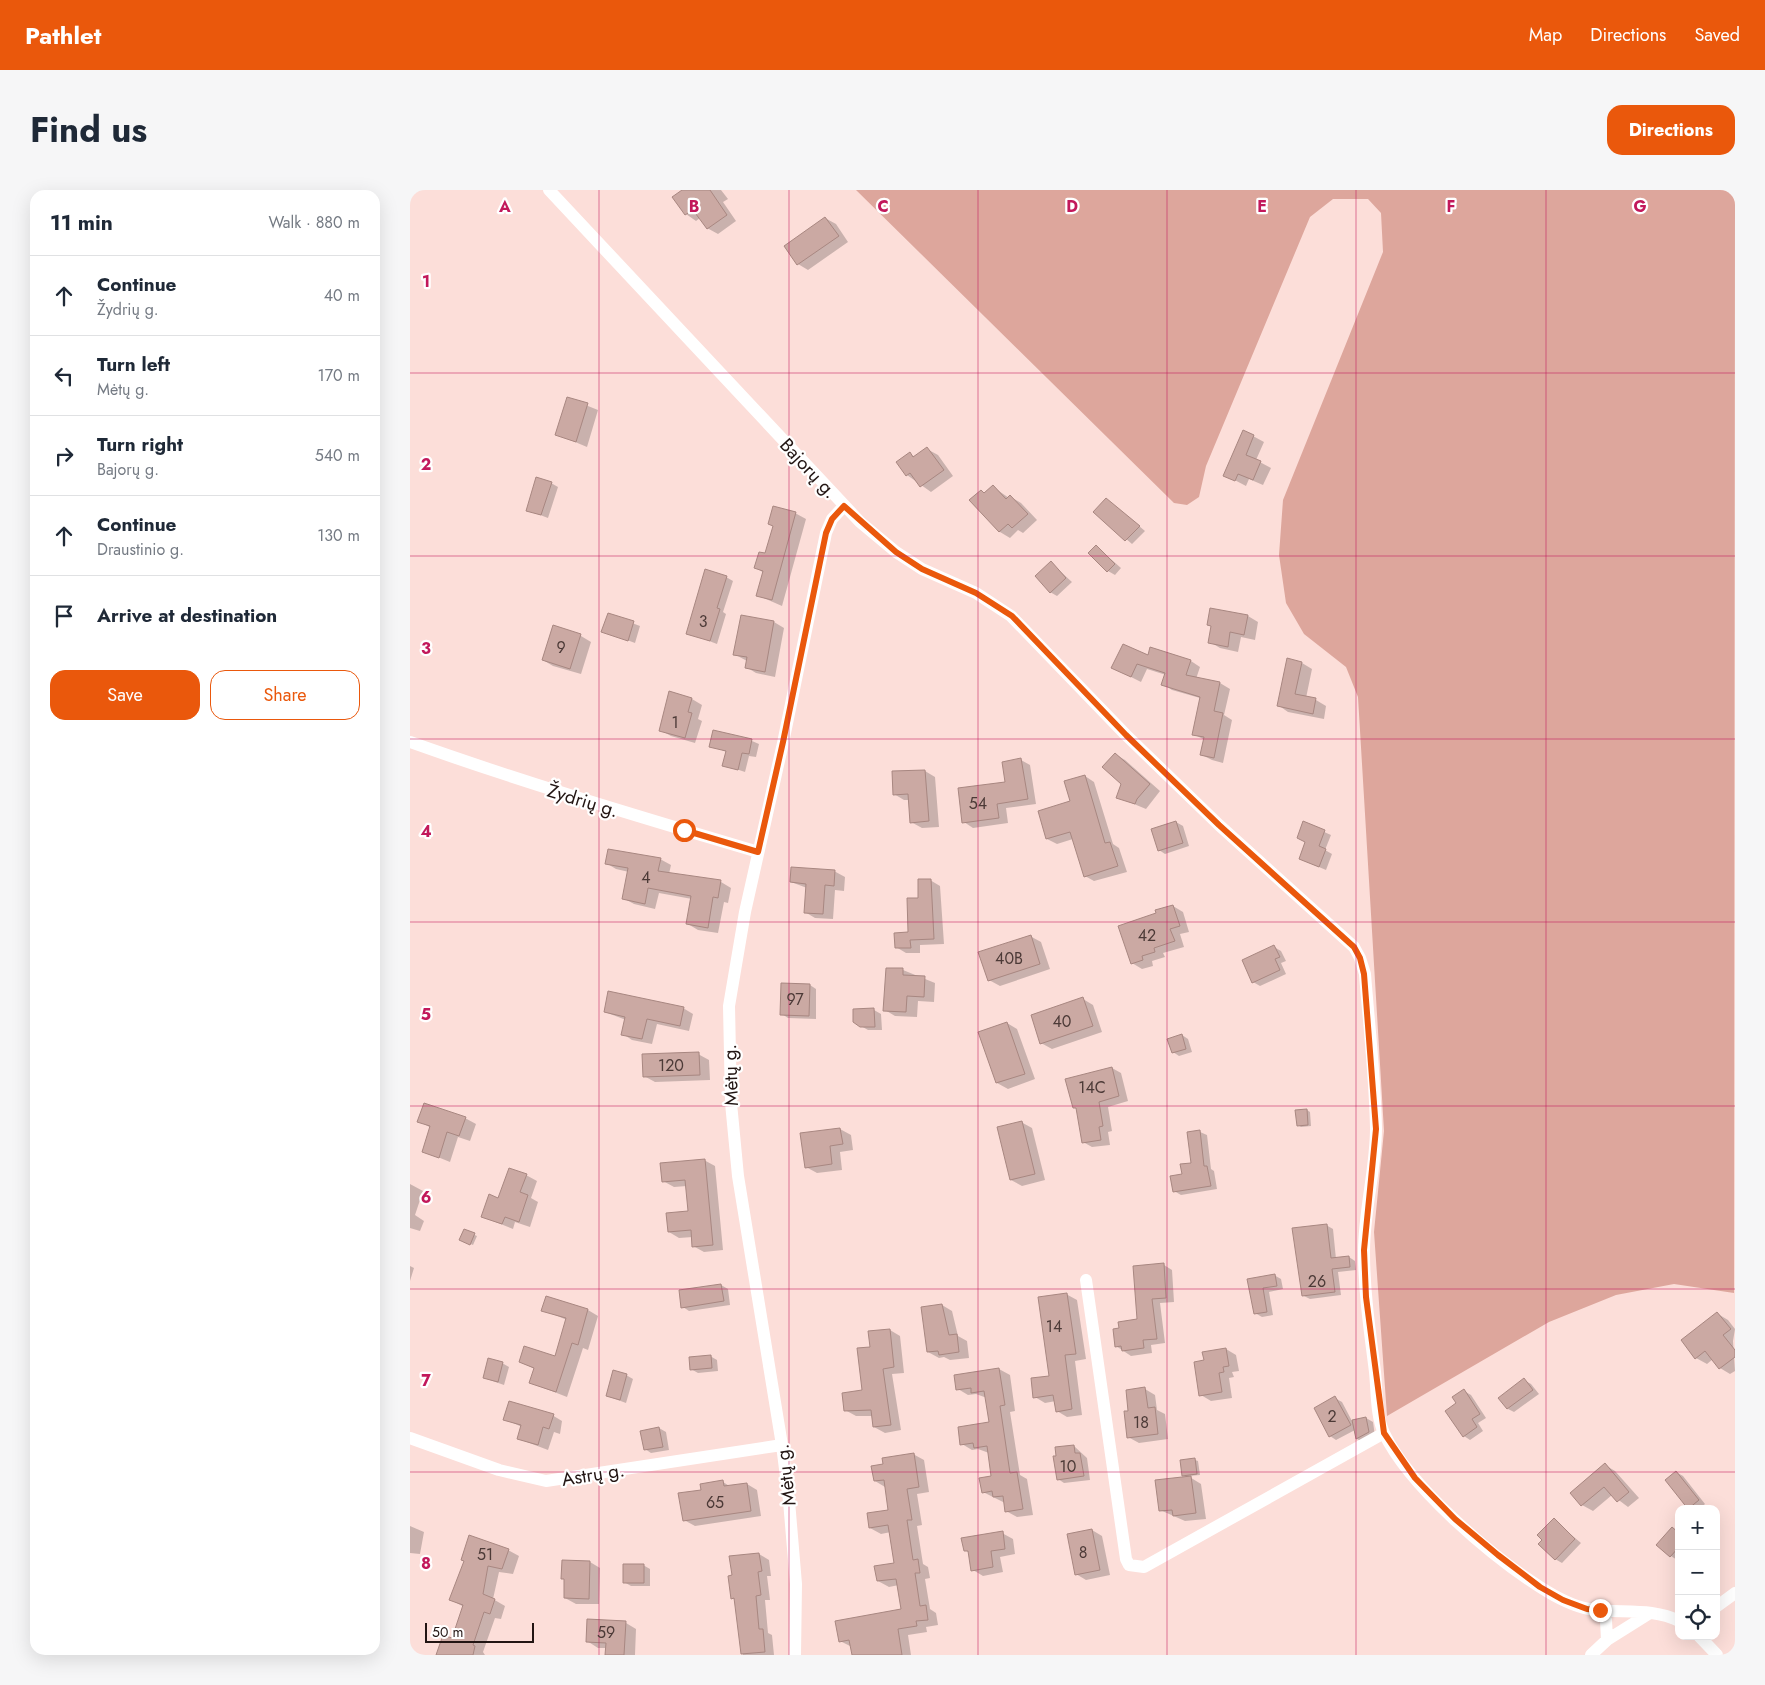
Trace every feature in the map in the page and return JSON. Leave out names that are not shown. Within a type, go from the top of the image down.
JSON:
[{"type":"street","name":"Bajorų g.","points":[[549,190],[844,506],[896,552],[922,569],[976,593],[1012,616],[1126,735],[1219,825],[1357,952],[1364,974],[1376,1129],[1364,1250],[1366,1297],[1384,1433]]},
{"type":"street","name":"Mėtų g.","points":[[795,1655],[796,1584],[782,1445],[738,1176],[729,1068],[729,1006],[758,852],[783,742],[826,533],[832,519],[844,506]]},
{"type":"street","name":"Žydrių g.","points":[[410,742],[482,768],[758,852]]},
{"type":"street","points":[[1086,1280],[1126,1559],[1129,1565],[1144,1567],[1384,1433],[1415,1478],[1455,1519],[1540,1587],[1563,1600],[1587,1609],[1650,1613],[1670,1616],[1675,1619]]},
{"type":"street","name":"Astrų g.","points":[[410,1438],[499,1470],[546,1481],[782,1445]]},
{"type":"street","points":[[1720,1604],[1735,1593]]},
{"type":"street","points":[[1600,1610],[1606,1620],[1606,1640]]},
{"type":"street","points":[[1591,1655],[1606,1640],[1650,1613]]},
{"type":"street","points":[[1703,1640],[1717,1655]]},
{"type":"shaded area","points":[[856,190],[1735,190],[1734,1293],[1674,1284],[1616,1295],[1549,1322],[1387,1416],[1374,1232],[1384,1131],[1358,697],[1346,667],[1304,634],[1286,603],[1279,555],[1283,500],[1383,252],[1381,213],[1368,199],[1333,199],[1310,217],[1206,466],[1199,497],[1187,505],[1174,503]]},
{"type":"building","points":[[682,190],[710,190],[727,215],[707,229],[693,210],[685,215],[672,197]]},
{"type":"building","points":[[825,217],[839,236],[797,265],[784,246]]},
{"type":"building","points":[[567,397],[588,403],[576,442],[555,435]]},
{"type":"building","points":[[1243,430],[1254,435],[1246,455],[1261,461],[1253,480],[1238,474],[1235,481],[1223,476]]},
{"type":"building","points":[[927,447],[944,470],[920,487],[910,473],[906,476],[896,462],[910,452],[913,457]]},
{"type":"building","points":[[536,477],[552,482],[541,515],[526,511]]},
{"type":"building","points":[[993,485],[1006,499],[1010,495],[1028,514],[1012,528],[1008,524],[999,532],[969,500],[981,490],[984,493]]},
{"type":"building","points":[[1106,498],[1140,526],[1125,541],[1093,512]]},
{"type":"building","points":[[773,506],[796,512],[772,600],[756,596],[763,571],[754,568],[759,552],[765,553],[773,526],[768,524]]},
{"type":"building","points":[[1096,545],[1115,564],[1107,572],[1088,553]]},
{"type":"building","points":[[1051,561],[1066,578],[1050,593],[1035,576]]},
{"type":"building","points":[[705,569],[727,576],[717,608],[720,609],[710,641],[686,634]]},
{"type":"building","points":[[1210,608],[1248,615],[1244,635],[1230,632],[1228,647],[1208,643],[1211,626],[1207,625]]},
{"type":"building","points":[[608,613],[634,621],[628,641],[601,632]]},
{"type":"building","points":[[741,615],[774,621],[765,672],[745,668],[747,657],[733,655]]},
{"type":"building","points":[[553,625],[581,634],[570,669],[542,660]]},
{"type":"building","points":[[1123,644],[1148,655],[1150,647],[1191,660],[1186,675],[1220,682],[1214,711],[1223,713],[1214,758],[1200,755],[1204,737],[1192,735],[1200,697],[1161,685],[1165,673],[1137,664],[1131,677],[1111,668]]},
{"type":"building","points":[[1287,658],[1302,662],[1295,694],[1316,698],[1313,714],[1277,706]]},
{"type":"building","points":[[669,691],[692,698],[688,712],[692,713],[685,738],[659,731]]},
{"type":"building","points":[[713,730],[752,739],[749,754],[742,753],[738,770],[722,766],[726,751],[709,747]]},
{"type":"building","points":[[1115,753],[1150,784],[1135,804],[1116,798],[1121,784],[1102,767]]},
{"type":"building","points":[[1021,758],[1028,799],[997,804],[999,818],[962,823],[958,788],[1005,782],[1002,762]]},
{"type":"building","points":[[925,770],[929,821],[910,823],[908,794],[893,795],[892,771]]},
{"type":"building","points":[[1085,775],[1105,843],[1110,842],[1118,866],[1084,877],[1070,832],[1046,839],[1038,811],[1070,801],[1064,781]]},
{"type":"building","points":[[1176,821],[1183,843],[1158,851],[1151,829]]},
{"type":"building","points":[[1303,821],[1325,830],[1319,846],[1326,849],[1319,867],[1299,859],[1305,842],[1297,838]]},
{"type":"building","points":[[608,849],[661,858],[658,871],[721,880],[718,898],[713,897],[708,928],[686,924],[691,896],[648,888],[645,904],[622,899],[628,868],[605,864]]},
{"type":"building","points":[[791,867],[835,870],[834,886],[825,885],[823,914],[804,913],[806,884],[790,882]]},
{"type":"building","points":[[918,879],[931,879],[934,939],[910,940],[911,948],[895,948],[894,933],[908,932],[907,898],[918,898]]},
{"type":"building","points":[[1173,905],[1180,926],[1170,929],[1175,941],[1154,948],[1155,952],[1142,956],[1143,960],[1131,964],[1118,926],[1156,913],[1155,910]]},
{"type":"building","points":[[1031,935],[1040,964],[988,981],[978,952]]},
{"type":"building","points":[[1274,945],[1280,957],[1275,959],[1280,970],[1252,983],[1242,960]]},
{"type":"building","points":[[886,968],[903,968],[903,975],[925,976],[924,997],[907,996],[906,1012],[883,1011]]},
{"type":"building","points":[[781,983],[810,984],[809,1016],[780,1015]]},
{"type":"building","points":[[608,991],[684,1007],[680,1026],[647,1019],[642,1039],[621,1035],[625,1017],[604,1012]]},
{"type":"building","points":[[1083,997],[1093,1026],[1040,1044],[1031,1015]]},
{"type":"building","points":[[874,1008],[875,1027],[860,1027],[853,1022],[853,1009]]},
{"type":"building","points":[[1007,1022],[1025,1074],[996,1083],[978,1032]]},
{"type":"building","points":[[1182,1034],[1186,1049],[1172,1053],[1167,1039]]},
{"type":"building","points":[[699,1052],[700,1075],[643,1077],[642,1054]]},
{"type":"building","points":[[1112,1067],[1119,1096],[1099,1102],[1103,1126],[1099,1127],[1101,1140],[1082,1143],[1076,1108],[1073,1108],[1065,1079]]},
{"type":"building","points":[[424,1103],[466,1117],[459,1136],[447,1132],[439,1158],[422,1152],[430,1126],[417,1122]]},
{"type":"building","points":[[1307,1109],[1308,1125],[1297,1126],[1295,1110]]},
{"type":"building","points":[[1022,1121],[1035,1174],[1010,1180],[997,1127]]},
{"type":"building","points":[[840,1128],[843,1144],[830,1146],[832,1164],[805,1168],[800,1133]]},
{"type":"building","points":[[1200,1130],[1204,1166],[1207,1166],[1211,1186],[1173,1192],[1170,1176],[1182,1174],[1180,1164],[1191,1163],[1187,1132]]},
{"type":"building","points":[[705,1159],[713,1245],[692,1247],[691,1230],[668,1232],[666,1213],[688,1211],[685,1180],[662,1182],[660,1163]]},
{"type":"building","points":[[509,1168],[527,1174],[520,1192],[528,1195],[519,1222],[505,1217],[502,1224],[481,1217],[489,1194],[498,1198]]},
{"type":"building","points":[[1327,1224],[1331,1258],[1349,1256],[1350,1267],[1332,1269],[1335,1292],[1302,1296],[1292,1228]]},
{"type":"building","points":[[464,1229],[475,1233],[470,1245],[459,1240]]},
{"type":"building","points":[[1164,1263],[1166,1298],[1152,1299],[1157,1339],[1143,1340],[1144,1348],[1122,1351],[1121,1346],[1115,1347],[1113,1329],[1119,1328],[1118,1322],[1137,1319],[1133,1266]]},
{"type":"building","points":[[1275,1274],[1277,1286],[1263,1288],[1267,1312],[1254,1314],[1247,1279]]},
{"type":"building","points":[[721,1284],[724,1301],[681,1308],[679,1290]]},
{"type":"building","points":[[1067,1293],[1076,1354],[1065,1355],[1072,1409],[1056,1412],[1053,1395],[1033,1398],[1031,1378],[1049,1376],[1038,1297]]},
{"type":"building","points":[[546,1296],[588,1309],[578,1345],[572,1343],[556,1392],[529,1383],[534,1368],[519,1362],[524,1346],[555,1356],[566,1318],[541,1311]]},
{"type":"building","points":[[942,1304],[949,1335],[957,1334],[959,1352],[939,1355],[938,1351],[927,1352],[921,1307]]},
{"type":"building","points":[[1717,1312],[1731,1329],[1723,1335],[1735,1350],[1735,1357],[1719,1369],[1705,1351],[1695,1359],[1681,1340]]},
{"type":"building","points":[[890,1329],[894,1367],[883,1369],[891,1425],[873,1427],[871,1410],[844,1411],[842,1393],[862,1390],[857,1348],[870,1347],[868,1331]]},
{"type":"building","points":[[1226,1348],[1229,1366],[1223,1367],[1224,1372],[1219,1373],[1222,1392],[1199,1396],[1194,1362],[1204,1360],[1202,1352]]},
{"type":"building","points":[[711,1355],[712,1368],[690,1370],[689,1357]]},
{"type":"building","points":[[488,1358],[503,1362],[498,1382],[483,1378]]},
{"type":"building","points":[[999,1368],[1005,1405],[1000,1406],[1010,1473],[1017,1472],[1023,1509],[1005,1512],[1003,1496],[993,1497],[992,1491],[982,1493],[979,1478],[991,1476],[987,1446],[974,1448],[973,1443],[960,1445],[958,1427],[989,1422],[984,1391],[971,1393],[971,1388],[956,1390],[954,1375]]},
{"type":"building","points":[[613,1370],[627,1374],[620,1400],[606,1396]]},
{"type":"building","points":[[1524,1378],[1533,1390],[1507,1409],[1498,1398]]},
{"type":"building","points":[[1145,1387],[1148,1408],[1155,1407],[1158,1434],[1127,1438],[1124,1411],[1128,1411],[1126,1390]]},
{"type":"building","points":[[1464,1389],[1480,1414],[1472,1419],[1477,1427],[1463,1437],[1445,1411],[1456,1403],[1452,1397]]},
{"type":"building","points":[[1335,1396],[1351,1425],[1329,1437],[1314,1408]]},
{"type":"building","points":[[509,1401],[554,1414],[549,1429],[543,1427],[538,1445],[517,1439],[521,1425],[503,1420]]},
{"type":"building","points":[[1366,1417],[1369,1432],[1356,1439],[1352,1420]]},
{"type":"building","points":[[659,1427],[663,1447],[644,1450],[640,1431]]},
{"type":"building","points":[[1074,1445],[1075,1453],[1080,1453],[1084,1476],[1057,1480],[1053,1456],[1056,1456],[1055,1447]]},
{"type":"building","points":[[914,1453],[919,1487],[907,1489],[912,1520],[907,1520],[913,1560],[918,1559],[920,1573],[915,1573],[920,1606],[926,1605],[928,1620],[916,1621],[917,1626],[898,1629],[902,1655],[852,1655],[849,1640],[839,1642],[835,1621],[901,1609],[896,1579],[877,1581],[874,1566],[894,1563],[888,1525],[869,1528],[867,1513],[888,1510],[884,1480],[874,1481],[871,1466],[883,1464],[882,1458]]},
{"type":"building","points":[[1195,1458],[1197,1474],[1182,1476],[1180,1460]]},
{"type":"building","points":[[1605,1463],[1629,1492],[1617,1502],[1604,1487],[1581,1506],[1570,1493]]},
{"type":"building","points":[[1676,1471],[1699,1500],[1693,1505],[1685,1505],[1665,1480]]},
{"type":"building","points":[[1191,1476],[1196,1513],[1173,1516],[1172,1510],[1159,1511],[1155,1480]]},
{"type":"building","points":[[723,1480],[724,1486],[747,1483],[751,1511],[683,1521],[678,1493],[701,1490],[700,1484]]},
{"type":"building","points":[[1554,1518],[1575,1539],[1555,1560],[1538,1544],[1542,1540],[1537,1535]]},
{"type":"building","points":[[1672,1527],[1675,1530],[1675,1551],[1670,1557],[1656,1545]]},
{"type":"building","points":[[1092,1529],[1100,1570],[1075,1575],[1067,1534]]},
{"type":"building","points":[[1003,1531],[1005,1549],[991,1551],[993,1567],[971,1571],[968,1551],[964,1551],[961,1538]]},
{"type":"building","points":[[469,1535],[509,1549],[502,1569],[488,1566],[483,1594],[495,1599],[490,1614],[484,1612],[473,1645],[475,1646],[473,1655],[436,1655],[443,1635],[452,1638],[463,1605],[449,1600],[464,1561],[461,1560]]},
{"type":"building","points":[[759,1553],[762,1571],[758,1572],[761,1595],[756,1596],[759,1629],[763,1629],[765,1652],[741,1654],[734,1598],[731,1599],[728,1576],[732,1575],[729,1556]]},
{"type":"building","points":[[562,1560],[590,1561],[589,1599],[564,1598],[564,1579],[561,1579]]},
{"type":"building","points":[[623,1564],[644,1564],[644,1583],[623,1583]]},
{"type":"building","points":[[587,1619],[626,1621],[624,1655],[605,1655],[606,1643],[586,1642]]},
{"type":"route","points":[[684,830],[758,852],[783,742],[826,533],[832,519],[844,506],[896,552],[922,569],[976,593],[1012,616],[1126,735],[1219,825],[1354,947],[1360,958],[1364,974],[1369,1019],[1376,1129],[1364,1250],[1366,1297],[1381,1424],[1384,1433],[1415,1478],[1455,1519],[1498,1555],[1540,1587],[1563,1600],[1587,1609],[1600,1610]]}]
